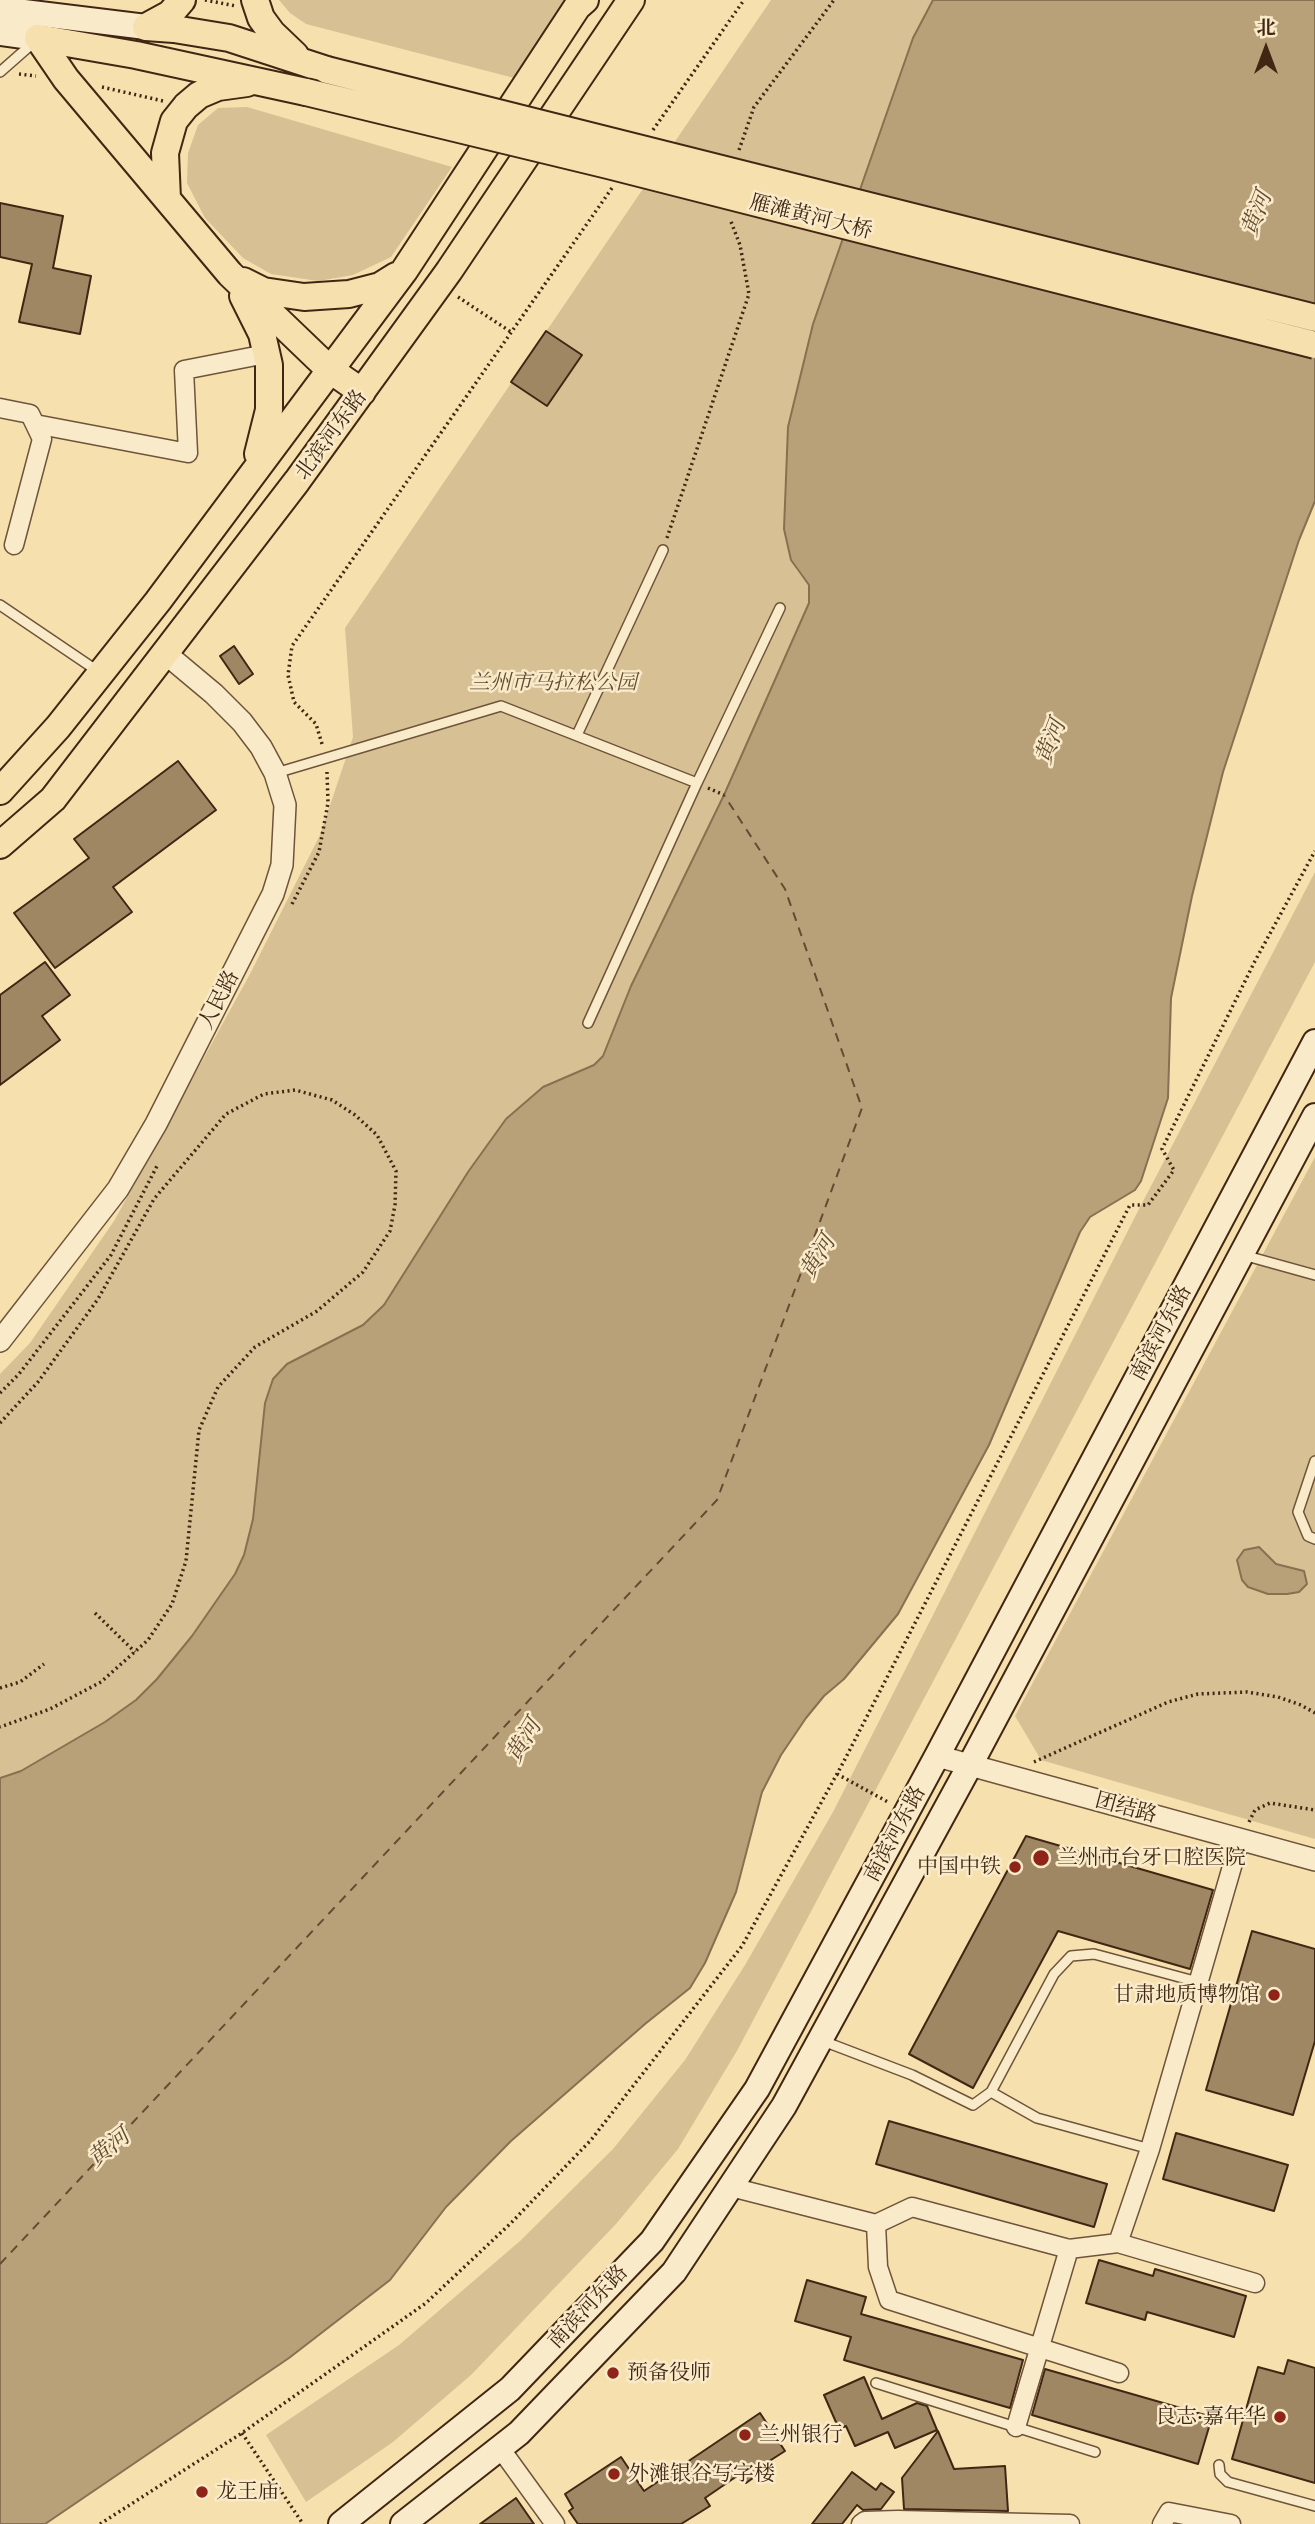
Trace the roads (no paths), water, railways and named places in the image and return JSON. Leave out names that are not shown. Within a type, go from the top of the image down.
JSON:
[{"type":"main road","points":[[0,9],[146,27],[170,14],[183,0]]},
{"type":"main road","points":[[255,0],[261,18],[272,33],[299,59]]},
{"type":"main road","name":"北滨河东路","points":[[0,845],[52,799],[297,481],[439,285],[631,0]]},
{"type":"main road","name":"北滨河东路","points":[[0,791],[58,727],[158,601],[404,271],[580,2]]},
{"type":"main road","name":"雁滩黄河大桥","points":[[146,27],[229,38],[327,70],[1315,318]]},
{"type":"main road","points":[[0,33],[136,55],[296,89]]},
{"type":"main road","points":[[38,38],[66,79],[230,274],[329,369],[362,392]]},
{"type":"main road","points":[[167,199],[164,171],[168,137],[174,121],[186,106],[199,95],[235,83],[296,89]]},
{"type":"main road","name":"雁滩黄河大桥","points":[[296,89],[621,168],[1315,345]]},
{"type":"main road","points":[[230,274],[263,291],[304,297],[349,294],[380,286],[404,271]]},
{"type":"main road","points":[[230,274],[262,334],[269,365],[269,410],[253,471]]},
{"type":"main road","name":"南滨河东路","points":[[344,2523],[510,2389],[652,2241],[757,2089],[937,1756],[1315,1042]]},
{"type":"main road","name":"南滨河东路","points":[[403,2524],[519,2433],[674,2272],[784,2106],[970,1765],[1315,1116]]},
{"type":"street","points":[[35,424],[188,453],[184,370],[266,354]]},
{"type":"street","points":[[0,408],[30,414],[41,439],[14,545]]},
{"type":"street","name":"人民路","points":[[0,1341],[118,1189],[156,1124],[273,894],[282,865],[285,804],[275,774],[261,747],[242,722],[214,694],[165,653]]},
{"type":"street","name":"团结路","points":[[937,1756],[1315,1860]]},
{"type":"street","points":[[1118,2243],[1150,2149],[1240,1839]]},
{"type":"street","points":[[731,2187],[876,2224],[912,2207],[1069,2249],[1118,2243],[1255,2283]]},
{"type":"street","points":[[876,2224],[878,2267],[889,2300],[1119,2373]]},
{"type":"street","points":[[1016,2427],[1069,2249]]},
{"type":"street","points":[[500,2448],[555,2524]]},
{"type":"street","points":[[1162,2524],[1169,2512],[1231,2524]]},
{"type":"street","points":[[862,2524],[864,2521],[898,2520],[1070,2524]]},
{"type":"lane","points":[[0,72],[38,38]]},
{"type":"lane","points":[[578,735],[663,550]]},
{"type":"lane","points":[[0,605],[101,673]]},
{"type":"lane","points":[[588,1023],[780,608]]},
{"type":"lane","points":[[275,774],[501,706],[697,783]]},
{"type":"lane","points":[[1241,1255],[1315,1275]]},
{"type":"lane","points":[[1315,1461],[1298,1512],[1308,1536],[1315,1539]]},
{"type":"lane","points":[[820,2040],[912,2075],[973,2105],[991,2092],[1054,1974],[1071,1956],[1094,1954],[1198,1982]]},
{"type":"lane","points":[[991,2092],[1037,2118],[1150,2149]]},
{"type":"lane","points":[[876,2383],[1096,2452]]},
{"type":"lane","points":[[1219,2465],[1220,2474],[1228,2482],[1315,2506]]},
{"type":"water","name":"黄河","points":[[933,0],[1315,0],[1315,501],[1299,540],[1223,772],[1192,896],[1171,998],[1168,1098],[1141,1181],[1135,1190],[1090,1217],[1080,1232],[989,1445],[898,1614],[844,1679],[824,1696],[781,1755],[762,1792],[736,1892],[705,1963],[690,1988],[511,2141],[446,2207],[390,2280],[289,2358],[45,2524],[0,2524],[0,1778],[21,1771],[105,1722],[136,1700],[157,1679],[192,1636],[235,1574],[244,1555],[253,1519],[265,1403],[273,1379],[287,1364],[363,1325],[384,1305],[468,1172],[506,1119],[543,1087],[594,1065],[603,1056],[631,986],[724,795],[809,603],[809,585],[791,560],[784,529],[788,427],[813,324],[913,38]]},
{"type":"water","points":[[1259,1547],[1276,1564],[1304,1571],[1307,1584],[1299,1592],[1287,1594],[1268,1594],[1248,1587],[1242,1580],[1237,1560],[1244,1550]]},
{"type":"place","name":"兰州市台牙口腔医院","points":[[1041,1858]]},
{"type":"place","name":"中国中铁","points":[[1015,1867]]},
{"type":"place","name":"甘肃地质博物馆","points":[[1274,1995]]},
{"type":"place","name":"预备役师","points":[[613,2373]]},
{"type":"place","name":"良志·嘉年华","points":[[1280,2417]]},
{"type":"place","name":"兰州银行","points":[[745,2435]]},
{"type":"place","name":"外滩银谷写字楼","points":[[614,2474]]},
{"type":"place","name":"龙王庙","points":[[202,2492]]},
{"type":"park label","name":"兰州市马拉松公园","points":[[553,683]]}]
